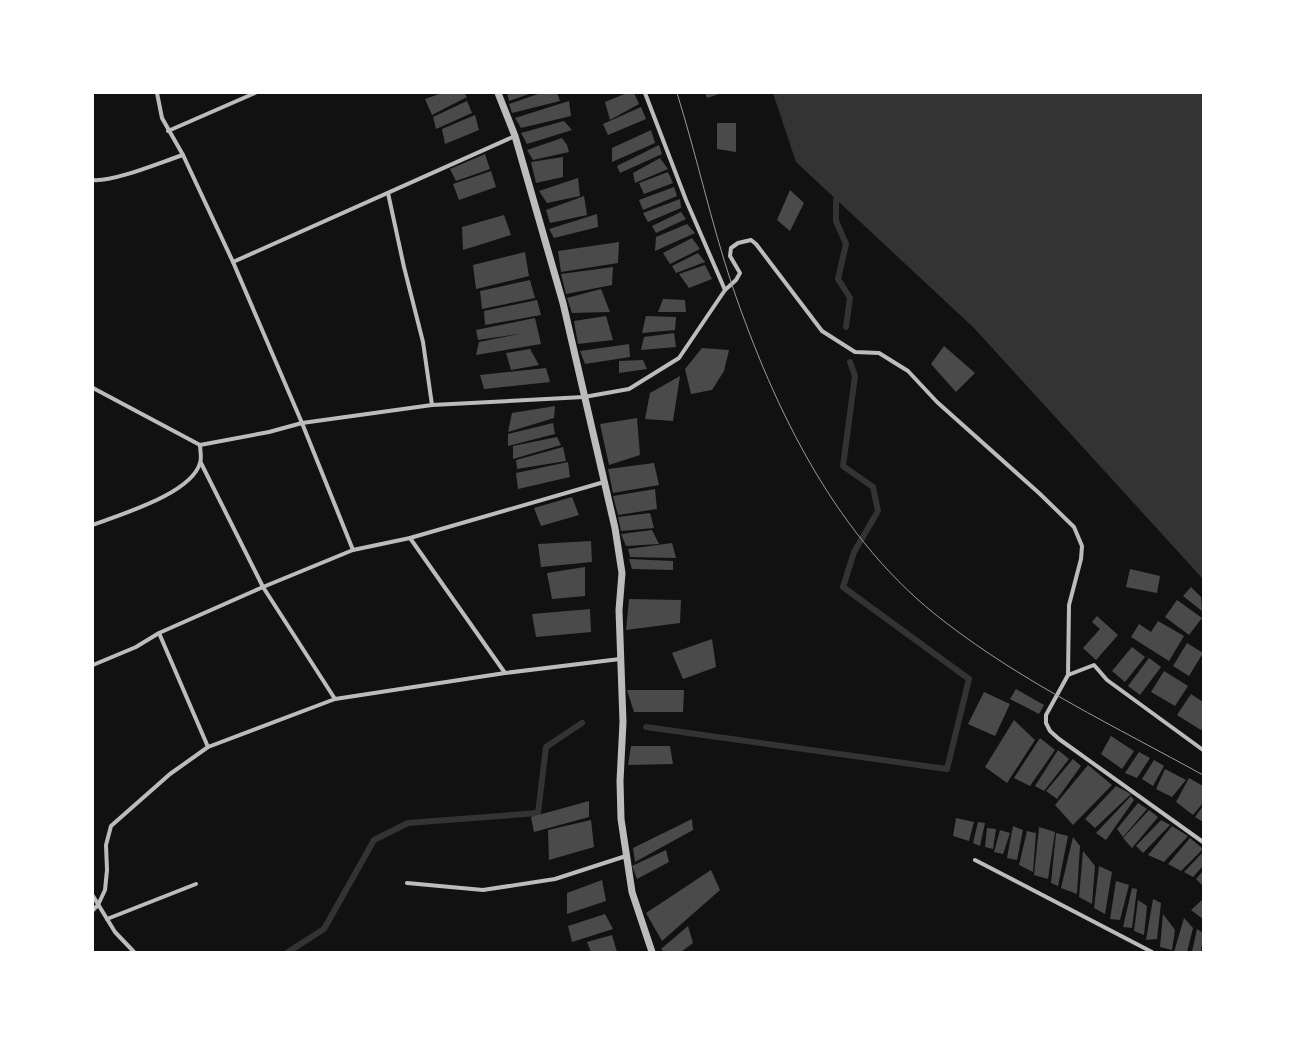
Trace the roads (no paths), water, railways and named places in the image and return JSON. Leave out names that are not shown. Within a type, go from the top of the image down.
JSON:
[{"type":"street","points":[[157,93],[162,118],[183,155],[233,262],[302,423],[353,550]]},
{"type":"street","points":[[168,131],[256,93]]},
{"type":"street","points":[[498,93],[515,136],[563,303],[615,528],[622,573],[619,610],[623,722],[620,781],[621,819],[632,892],[652,952]]},
{"type":"street","points":[[645,93],[686,200],[725,290]]},
{"type":"street","points":[[233,262],[515,136]]},
{"type":"street","points":[[93,180],[129,172],[183,155]]},
{"type":"street","points":[[388,193],[404,267],[423,342],[432,405]]},
{"type":"street","points":[[93,388],[200,445],[269,432],[302,423],[432,405],[584,397],[629,389],[679,358],[725,290],[736,280],[740,273],[730,256],[731,248],[738,243],[751,240],[756,244],[822,331],[854,352],[879,354],[908,371],[937,402],[1040,493],[1074,527],[1082,546],[1081,559],[1069,605],[1068,675],[1046,715],[1046,723],[1050,731],[1170,820],[1203,842]]},
{"type":"street","points":[[200,445],[201,463],[263,587],[335,699]]},
{"type":"street","points":[[93,525],[162,498],[180,487],[195,473],[201,463]]},
{"type":"street","points":[[93,665],[136,647],[159,633],[263,587],[353,550],[410,538],[604,482]]},
{"type":"street","points":[[410,538],[505,673]]},
{"type":"street","points":[[159,633],[208,747]]},
{"type":"street","points":[[93,910],[98,905],[105,890],[107,870],[106,845],[111,826],[170,774],[208,747],[335,699],[505,673],[620,660]]},
{"type":"street","points":[[1068,675],[1094,665],[1107,680],[1203,750]]},
{"type":"street","points":[[407,883],[483,890],[555,879],[626,856]]},
{"type":"street","points":[[975,860],[1152,952]]},
{"type":"street","points":[[107,919],[196,884]]},
{"type":"street","points":[[93,896],[115,932],[134,952]]},
{"type":"waterway","points":[[836,200],[836,221],[846,244],[838,279],[850,298],[846,327]]},
{"type":"waterway","points":[[646,727],[947,769],[969,679],[843,587],[854,552],[878,511],[873,487],[843,466],[855,376],[850,362]]},
{"type":"waterway","points":[[288,952],[324,929],[374,840],[408,823],[538,813],[546,747],[582,723]]},
{"type":"tram line","points":[[677,93],[724,261],[749,332],[768,379],[790,425],[814,470],[841,513],[872,552],[907,589],[945,622],[975,644],[1038,685],[1203,775]]}]
